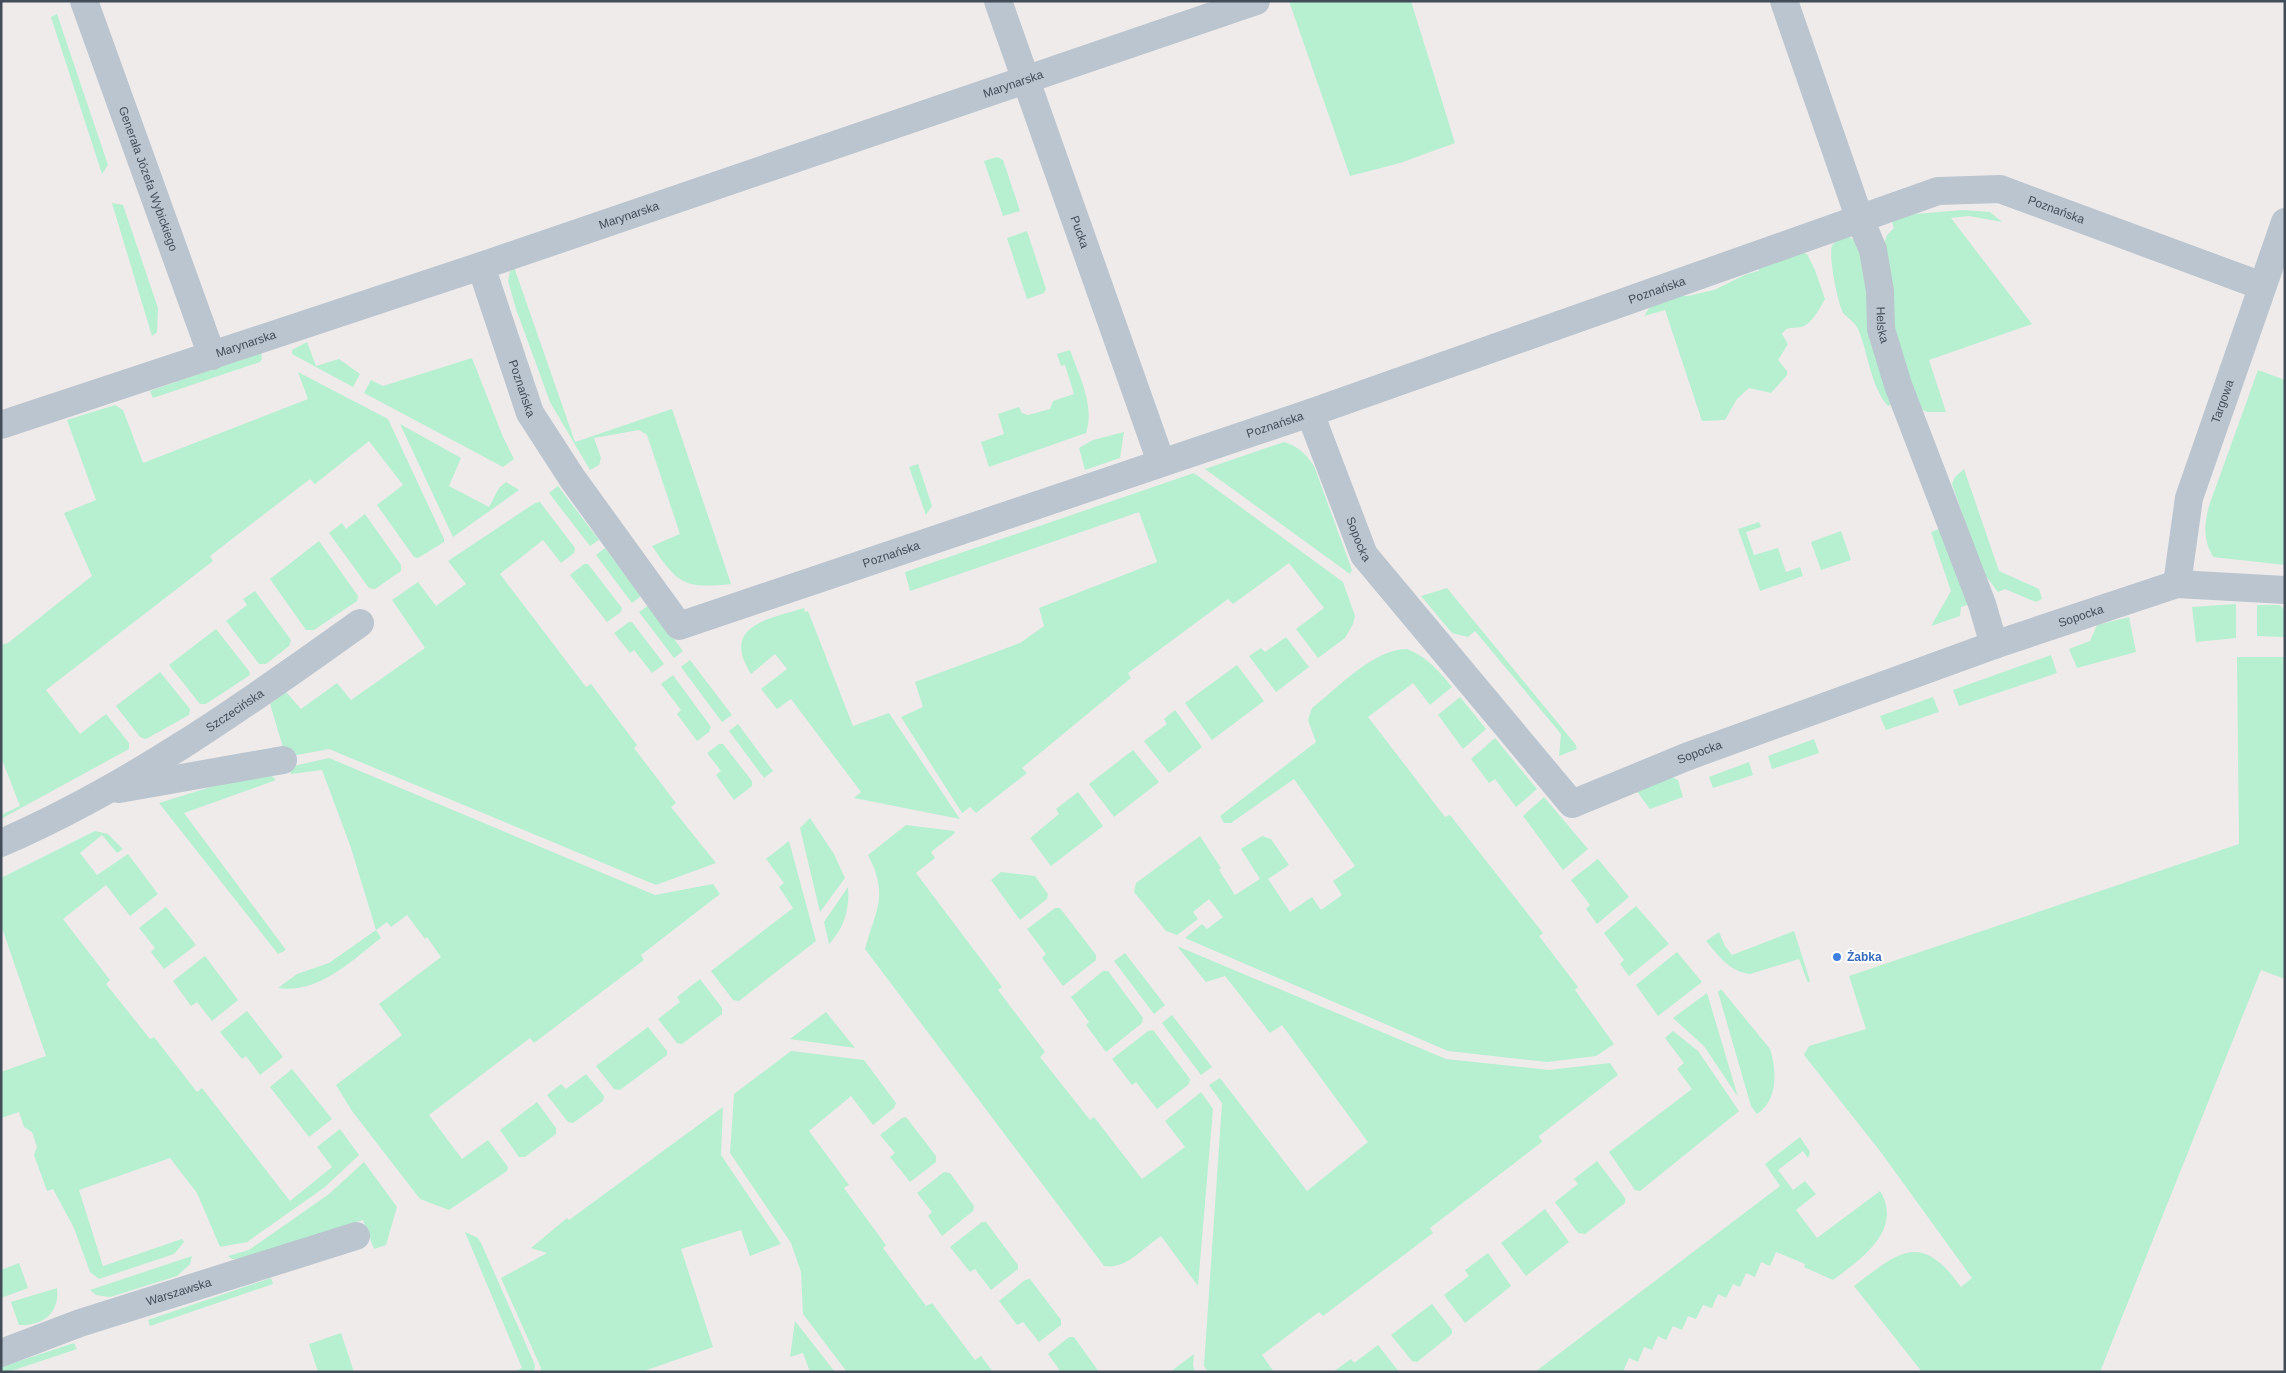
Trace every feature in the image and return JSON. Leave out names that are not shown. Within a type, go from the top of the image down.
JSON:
[{"type":"street","name":"Generała Józefa Wybickiego","points":[[84,1],[212,356]]},
{"type":"street","name":"Pucka","points":[[998,1],[1160,462]]},
{"type":"street","name":"Marynarska","points":[[1,425],[481,266],[1256,1]]},
{"type":"street","name":"Helska","points":[[1784,1],[1873,250],[1880,291],[1881,329],[1898,385],[1982,604],[1994,644]]},
{"type":"street","name":"Poznańska","points":[[481,266],[530,413],[572,478],[679,626],[1160,462],[1310,413],[1938,191],[2000,189],[2262,286]]},
{"type":"street","name":"Targowa","points":[[2177,584],[2189,498],[2285,222]]},
{"type":"street","name":"Sopocka","points":[[1310,413],[1364,555],[1572,804],[1686,757],[1994,644],[2177,584],[2285,590]]},
{"type":"street","name":"Szczecińska","points":[[1,843],[105,792],[265,691],[360,623]]},
{"type":"street","name":"Szczecińska","points":[[105,792],[284,760]]},
{"type":"street","name":"Warszawska","points":[[1,1353],[80,1323],[356,1236]]},
{"type":"green space","points":[[1289,1],[1411,1],[1455,143],[1400,163],[1350,176]]},
{"type":"green space","points":[[57,14],[108,165],[102,174],[51,17]]},
{"type":"green space","points":[[997,157],[1003,160],[1020,211],[1003,216],[984,161]]},
{"type":"green space","points":[[112,203],[123,205],[158,308],[157,332],[152,336]]},
{"type":"green space","points":[[1963,210],[1990,212],[2002,222],[1969,216],[1951,218],[2032,324],[1929,360],[1946,412],[1927,412],[1917,407],[1892,338],[1885,241],[1887,235],[1894,228],[1891,219],[1903,215]]},
{"type":"green space","points":[[1027,231],[1046,289],[1044,293],[1027,299],[1007,238]]},
{"type":"green space","points":[[1848,236],[1859,243],[1892,404],[1888,406],[1874,380],[1859,331],[1854,323],[1844,314],[1837,292],[1832,269],[1831,251],[1833,244],[1841,238]]},
{"type":"green space","points":[[1803,253],[1807,254],[1815,270],[1825,299],[1807,324],[1801,327],[1789,328],[1782,334],[1788,344],[1778,360],[1787,371],[1787,375],[1771,393],[1749,388],[1737,399],[1725,420],[1702,421],[1665,310],[1644,316],[1650,307],[1679,296],[1688,296],[1714,290],[1747,274],[1759,271],[1759,268]]},
{"type":"green space","points":[[514,267],[575,442],[672,409],[731,584],[702,586],[684,581],[669,569],[652,546],[680,534],[647,435],[639,430],[594,438],[601,458],[599,465],[590,470],[550,402],[516,309],[508,281],[510,271]]},
{"type":"green space","points":[[307,342],[316,366],[339,359],[360,374],[353,387],[292,354],[292,350]]},
{"type":"green space","points":[[1070,350],[1087,401],[1089,412],[1086,433],[989,467],[981,442],[1004,434],[998,414],[1019,407],[1022,413],[1028,415],[1050,409],[1053,401],[1074,394],[1065,365],[1061,366],[1057,354]]},
{"type":"green space","points":[[261,352],[262,359],[260,362],[153,398],[150,391]]},
{"type":"green space","points":[[472,358],[503,437],[514,459],[503,467],[364,393],[371,380],[383,386]]},
{"type":"green space","points":[[2258,370],[2285,380],[2285,565],[2213,557],[2206,538],[2205,526],[2209,506]]},
{"type":"green space","points":[[298,372],[388,419],[444,542],[418,558],[414,557],[377,505],[403,485],[369,441],[315,484],[310,479],[210,556],[213,561],[46,690],[80,734],[106,714],[129,743],[129,749],[1,819],[1,815],[20,806],[1,757],[1,645],[8,643],[92,576],[64,513],[96,500],[67,420],[115,405],[123,410],[143,463],[308,399]]},
{"type":"green space","points":[[400,424],[461,458],[449,486],[489,507],[499,488],[506,482],[519,490],[453,537]]},
{"type":"green space","points":[[1124,432],[1120,458],[1085,470],[1079,448],[1093,440]]},
{"type":"green space","points":[[1284,442],[1301,451],[1314,466],[1352,570],[1350,574],[1205,469]]},
{"type":"green space","points":[[918,464],[932,506],[926,515],[909,467]]},
{"type":"green space","points":[[1964,469],[1999,571],[2039,589],[2042,599],[2036,602],[2005,589],[1998,592],[1982,571],[1952,484],[1955,477]]},
{"type":"green space","points":[[1194,473],[1343,582],[1355,616],[1345,638],[1318,658],[1296,629],[1324,608],[1289,563],[1233,604],[1228,599],[1128,673],[1131,678],[1022,768],[1027,773],[976,813],[970,807],[962,813],[901,717],[923,707],[915,682],[1020,643],[1044,626],[1039,608],[1157,562],[1139,512],[910,591],[905,572]]},
{"type":"green space","points":[[558,486],[599,540],[590,546],[549,493]]},
{"type":"green space","points":[[540,502],[575,548],[574,553],[561,563],[543,540],[500,574],[586,687],[591,684],[637,745],[634,748],[676,803],[671,807],[716,863],[656,885],[329,749],[286,757],[270,704],[286,692],[301,709],[337,683],[351,700],[425,648],[392,600],[418,582],[436,606],[466,584],[448,561],[535,503]]},
{"type":"green space","points":[[365,514],[401,565],[401,571],[375,589],[369,588],[329,533],[342,523],[346,529]]},
{"type":"green space","points":[[1759,522],[1761,527],[1746,532],[1754,555],[1778,548],[1786,572],[1800,567],[1803,576],[1760,591],[1738,529]]},
{"type":"green space","points":[[1939,529],[1968,601],[1967,605],[1961,607],[1960,616],[1931,626],[1951,591],[1931,532]]},
{"type":"green space","points":[[1841,531],[1851,560],[1821,570],[1811,542]]},
{"type":"green space","points":[[319,541],[358,596],[357,601],[314,630],[306,630],[270,579]]},
{"type":"green space","points":[[605,548],[641,596],[632,603],[596,555]]},
{"type":"green space","points":[[584,564],[588,564],[622,608],[621,612],[607,622],[570,575]]},
{"type":"green space","points":[[1447,588],[1576,745],[1577,749],[1559,756],[1561,734],[1475,631],[1468,637],[1452,633],[1421,596]]},
{"type":"green space","points":[[255,591],[291,640],[289,646],[266,664],[259,664],[226,621],[247,605],[243,599]]},
{"type":"green space","points":[[2236,604],[2236,638],[2196,642],[2192,607]]},
{"type":"green space","points":[[649,605],[683,651],[674,658],[639,612]]},
{"type":"green space","points":[[2257,605],[2280,605],[2285,611],[2285,637],[2257,636]]},
{"type":"green space","points":[[804,608],[805,612],[808,611],[853,726],[889,713],[960,819],[854,798],[861,792],[791,699],[777,709],[761,689],[787,669],[775,654],[751,674],[743,658],[741,645],[745,634],[764,621]]},
{"type":"green space","points":[[2129,617],[2136,652],[2077,668],[2069,649],[2090,641],[2097,625]]},
{"type":"green space","points":[[629,622],[632,622],[664,664],[652,673],[634,650],[630,653],[614,633]]},
{"type":"green space","points":[[216,629],[249,671],[250,675],[206,704],[200,704],[169,665]]},
{"type":"green space","points":[[1286,637],[1309,667],[1276,692],[1249,656],[1261,648],[1265,652]]},
{"type":"green space","points":[[1407,649],[1427,660],[1452,687],[1430,705],[1413,683],[1368,717],[1445,817],[1450,815],[1543,933],[1539,936],[1578,987],[1575,990],[1614,1044],[1596,1056],[1547,1062],[1448,1051],[1185,938],[1202,924],[1207,929],[1223,917],[1209,899],[1193,912],[1198,919],[1177,935],[1166,931],[1134,892],[1136,883],[1200,836],[1221,868],[1219,870],[1235,895],[1260,879],[1241,849],[1262,836],[1271,839],[1289,865],[1268,879],[1290,912],[1312,897],[1321,910],[1342,895],[1333,881],[1355,866],[1294,779],[1231,823],[1224,823],[1220,816],[1316,742],[1308,720],[1312,708],[1369,662],[1381,655]]},
{"type":"green space","points":[[2051,655],[2057,673],[1959,706],[1953,690]]},
{"type":"green space","points":[[2237,657],[2285,657],[2285,979],[2261,970],[2100,1372],[1922,1372],[1854,1286],[1884,1264],[1910,1252],[1922,1253],[1934,1258],[1947,1269],[1961,1287],[1972,1278],[1880,1151],[1804,1055],[1809,1046],[1866,1029],[1849,976],[2239,844]]},
{"type":"green space","points":[[690,660],[732,715],[722,722],[681,667]]},
{"type":"green space","points":[[1237,665],[1264,701],[1212,740],[1185,703]]},
{"type":"green space","points":[[160,672],[190,709],[189,715],[146,739],[140,737],[116,706]]},
{"type":"green space","points":[[673,675],[711,727],[709,732],[697,741],[677,714],[681,710],[661,684]]},
{"type":"green space","points":[[1460,697],[1486,729],[1463,749],[1438,715]]},
{"type":"green space","points":[[1933,697],[1939,712],[1886,730],[1880,716]]},
{"type":"green space","points":[[1175,710],[1202,747],[1169,773],[1144,741],[1167,724],[1164,719]]},
{"type":"green space","points":[[738,724],[773,771],[764,778],[729,731]]},
{"type":"green space","points":[[1495,738],[1537,789],[1516,807],[1495,779],[1489,783],[1471,759]]},
{"type":"green space","points":[[1814,739],[1819,753],[1772,769],[1768,756]]},
{"type":"green space","points":[[719,744],[723,744],[752,781],[752,786],[734,800],[716,775],[721,771],[707,753]]},
{"type":"green space","points":[[1133,750],[1159,782],[1114,817],[1089,784]]},
{"type":"green space","points":[[329,758],[655,895],[713,884],[720,894],[641,955],[644,960],[534,1043],[530,1038],[429,1115],[462,1159],[488,1140],[508,1167],[507,1171],[449,1210],[420,1199],[352,1111],[336,1085],[402,1035],[379,1004],[441,957],[427,937],[425,939],[407,915],[391,927],[387,922],[376,930],[351,848],[322,770],[291,774],[289,767]]},
{"type":"green space","points":[[1749,762],[1753,775],[1713,788],[1709,777]]},
{"type":"green space","points":[[270,774],[276,780],[184,813],[286,950],[278,954],[159,803],[224,783]]},
{"type":"green space","points":[[1670,776],[1678,780],[1683,797],[1650,809],[1635,789]]},
{"type":"green space","points":[[1078,792],[1103,826],[1051,866],[1030,838],[1059,814],[1056,809]]},
{"type":"green space","points":[[1544,797],[1588,849],[1563,870],[1523,816]]},
{"type":"green space","points":[[810,818],[834,854],[845,878],[820,912],[800,828]]},
{"type":"green space","points":[[906,825],[954,831],[955,833],[931,852],[935,858],[916,873],[1002,987],[998,990],[1045,1052],[1040,1057],[1090,1120],[1094,1117],[1142,1179],[1185,1147],[1165,1121],[1201,1092],[1213,1109],[1198,1286],[1161,1236],[1134,1257],[1120,1265],[1104,1266],[865,949],[876,912],[879,892],[878,881],[868,855]]},
{"type":"green space","points":[[95,831],[108,834],[123,849],[117,853],[102,835],[80,853],[97,875],[128,854],[158,894],[130,916],[106,885],[63,919],[110,980],[106,984],[150,1039],[154,1037],[197,1092],[202,1088],[290,1201],[332,1167],[317,1147],[340,1129],[359,1155],[325,1187],[247,1242],[220,1247],[197,1193],[170,1158],[79,1190],[103,1266],[182,1239],[184,1242],[174,1254],[99,1279],[90,1272],[74,1228],[53,1189],[47,1191],[34,1155],[37,1147],[32,1132],[24,1127],[19,1112],[1,1118],[1,1072],[46,1056],[1,925],[1,878]]},
{"type":"green space","points":[[789,841],[816,941],[739,1001],[733,1000],[711,971],[793,908],[779,887],[784,883],[766,859]]},
{"type":"green space","points":[[1598,859],[1629,897],[1597,924],[1586,909],[1590,905],[1571,880]]},
{"type":"green space","points":[[1001,872],[1035,876],[1048,894],[1047,899],[1020,920],[991,880]]},
{"type":"green space","points":[[848,887],[848,903],[845,918],[839,932],[829,944],[824,922]]},
{"type":"green space","points":[[1636,906],[1669,944],[1629,976],[1620,964],[1624,960],[1604,933]]},
{"type":"green space","points":[[166,907],[196,945],[164,969],[151,952],[155,948],[139,928]]},
{"type":"green space","points":[[1055,908],[1060,908],[1096,955],[1096,960],[1063,986],[1042,958],[1046,954],[1027,929]]},
{"type":"green space","points":[[376,930],[381,938],[334,974],[307,986],[293,989],[278,988],[297,974],[329,963]]},
{"type":"green space","points":[[1794,931],[1810,981],[1808,983],[1799,959],[1750,974],[1743,973],[1731,967],[1720,958],[1706,941],[1719,932],[1725,946],[1732,955]]},
{"type":"green space","points":[[1177,946],[1446,1059],[1549,1070],[1610,1063],[1618,1075],[1539,1136],[1542,1142],[1430,1228],[1433,1233],[1323,1316],[1319,1312],[1262,1355],[1274,1372],[1208,1372],[1204,1366],[1222,1103],[1209,1085],[1220,1078],[1307,1191],[1368,1142],[1282,1025],[1270,1033],[1225,976],[1206,982]]},
{"type":"green space","points":[[1677,952],[1702,982],[1658,1016],[1636,985]]},
{"type":"green space","points":[[1125,953],[1165,1005],[1154,1014],[1114,961]]},
{"type":"green space","points":[[205,956],[238,1000],[212,1021],[197,1002],[191,1006],[173,981]]},
{"type":"green space","points":[[1103,971],[1108,971],[1143,1018],[1142,1023],[1106,1052],[1086,1025],[1089,1022],[1071,997]]},
{"type":"green space","points":[[700,979],[722,1008],[722,1014],[682,1044],[677,1043],[658,1019],[680,1002],[677,997]]},
{"type":"green space","points":[[1721,989],[1770,1049],[1774,1066],[1774,1084],[1769,1101],[1757,1114],[1751,1106],[1718,992]]},
{"type":"green space","points":[[1707,993],[1738,1097],[1704,1046],[1673,1018]]},
{"type":"green space","points":[[247,1011],[283,1057],[260,1075],[246,1056],[242,1059],[220,1032]]},
{"type":"green space","points":[[826,1012],[855,1048],[790,1039]]},
{"type":"green space","points":[[1172,1015],[1212,1067],[1201,1075],[1162,1023]]},
{"type":"green space","points":[[648,1027],[667,1051],[667,1055],[620,1090],[614,1089],[596,1066]]},
{"type":"green space","points":[[1153,1030],[1190,1079],[1189,1084],[1157,1109],[1136,1082],[1132,1085],[1112,1059],[1148,1031]]},
{"type":"green space","points":[[1673,1031],[1698,1051],[1739,1111],[1640,1191],[1635,1190],[1609,1152],[1692,1089],[1677,1069],[1684,1063],[1665,1038]]},
{"type":"green space","points":[[791,1051],[864,1060],[896,1103],[894,1108],[873,1125],[851,1096],[809,1131],[849,1185],[844,1188],[886,1245],[883,1248],[926,1306],[932,1303],[975,1360],[981,1356],[993,1372],[847,1372],[803,1314],[801,1272],[791,1243],[730,1153],[734,1094]]},
{"type":"green space","points":[[292,1069],[332,1119],[309,1137],[270,1087]]},
{"type":"green space","points":[[586,1074],[604,1096],[603,1101],[573,1123],[568,1122],[547,1095],[561,1084],[566,1089]]},
{"type":"green space","points":[[537,1102],[556,1128],[556,1134],[525,1157],[519,1157],[500,1130]]},
{"type":"green space","points":[[723,1107],[721,1155],[781,1244],[750,1256],[741,1230],[681,1249],[713,1347],[641,1372],[540,1372],[541,1368],[501,1278],[547,1253],[531,1248],[567,1218],[569,1220]]},
{"type":"green space","points":[[906,1117],[936,1156],[936,1162],[910,1182],[890,1157],[895,1153],[880,1135]]},
{"type":"green space","points":[[1800,1137],[1810,1152],[1808,1158],[1803,1151],[1778,1170],[1793,1190],[1805,1181],[1816,1194],[1796,1210],[1817,1238],[1880,1191],[1886,1205],[1887,1219],[1883,1231],[1876,1243],[1855,1263],[1833,1280],[1804,1267],[1805,1264],[1776,1252],[1770,1266],[1761,1262],[1755,1277],[1746,1273],[1740,1287],[1733,1284],[1726,1298],[1718,1294],[1712,1308],[1703,1305],[1696,1319],[1688,1316],[1682,1330],[1673,1326],[1666,1340],[1658,1336],[1652,1350],[1644,1347],[1638,1362],[1629,1358],[1623,1372],[1615,1370],[1614,1372],[1535,1372],[1780,1186],[1765,1164]]},
{"type":"green space","points":[[1597,1161],[1625,1198],[1625,1203],[1585,1234],[1578,1233],[1555,1202],[1578,1184],[1574,1179]]},
{"type":"green space","points":[[364,1162],[397,1207],[386,1245],[374,1249],[363,1220],[248,1259],[232,1259],[228,1256],[249,1250],[329,1194]]},
{"type":"green space","points":[[944,1172],[950,1173],[974,1206],[973,1211],[942,1236],[928,1216],[932,1212],[917,1193]]},
{"type":"green space","points":[[1545,1209],[1569,1242],[1526,1276],[1501,1243]]},
{"type":"green space","points":[[982,1222],[986,1222],[1018,1265],[1018,1269],[991,1290],[975,1269],[970,1272],[950,1247]]},
{"type":"green space","points":[[465,1232],[478,1238],[482,1245],[535,1365],[534,1372],[513,1372],[522,1368]]},
{"type":"green space","points":[[1488,1253],[1511,1286],[1465,1323],[1444,1295],[1469,1276],[1465,1270]]},
{"type":"green space","points":[[192,1256],[190,1264],[177,1276],[110,1297],[96,1295],[90,1290]]},
{"type":"green space","points":[[19,1263],[28,1288],[1,1298],[1,1270]]},
{"type":"green space","points":[[271,1278],[273,1284],[150,1326],[148,1320]]},
{"type":"green space","points":[[1030,1279],[1061,1320],[1061,1325],[1039,1342],[1023,1322],[1017,1325],[999,1301],[1025,1280]]},
{"type":"green space","points":[[57,1288],[56,1304],[48,1316],[36,1323],[19,1325],[11,1302]]},
{"type":"green space","points":[[1432,1304],[1452,1330],[1452,1334],[1417,1362],[1412,1361],[1391,1335]]},
{"type":"green space","points":[[795,1321],[835,1372],[810,1372],[803,1353],[790,1357]]},
{"type":"green space","points":[[341,1333],[354,1372],[318,1372],[309,1344]]},
{"type":"green space","points":[[1069,1337],[1074,1337],[1099,1372],[1061,1372],[1048,1354]]},
{"type":"green space","points":[[74,1343],[77,1349],[8,1372],[1,1372],[1,1367]]},
{"type":"green space","points":[[1378,1345],[1399,1372],[1333,1372],[1351,1359],[1354,1363]]},
{"type":"green space","points":[[1194,1354],[1193,1365],[1195,1372],[1170,1372]]},
{"type":"place","name":"Żabka","points":[[1837,957]]}]
